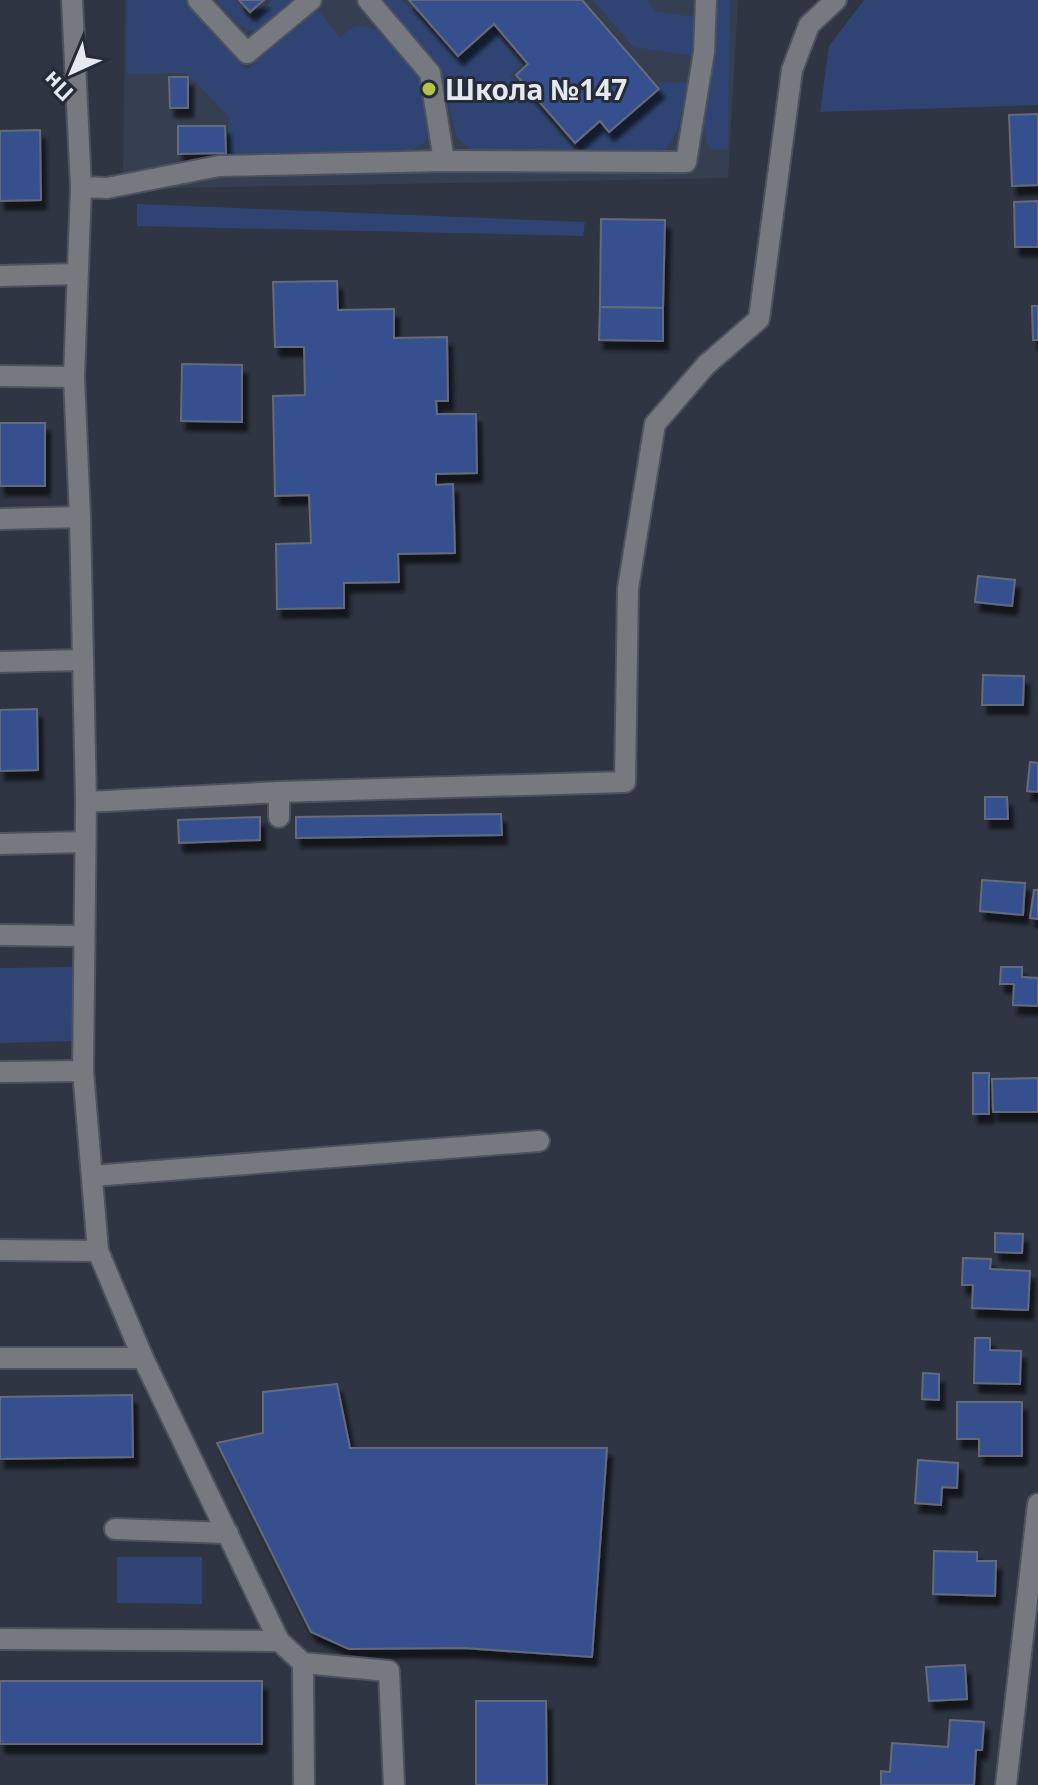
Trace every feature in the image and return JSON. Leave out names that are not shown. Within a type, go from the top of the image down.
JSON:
[{"type":"street","points":[[72,0],[81,187],[74,377],[86,802],[83,1071],[98,1251],[143,1358],[279,1641],[303,1663],[389,1671],[394,1785]]},
{"type":"street","points":[[198,0],[247,53],[311,0]]},
{"type":"street","points":[[368,0],[430,73],[444,161]]},
{"type":"street","points":[[81,187],[107,188],[219,166],[444,161],[686,162],[704,52],[706,0]]},
{"type":"street","points":[[86,802],[279,792],[625,782],[628,588],[655,424],[706,365],[759,319],[792,70],[809,25],[836,0]]},
{"type":"street","points":[[0,276],[76,274]]},
{"type":"street","points":[[0,376],[74,377]]},
{"type":"street","points":[[0,519],[80,517]]},
{"type":"street","points":[[0,662],[81,660]]},
{"type":"street","points":[[279,792],[279,817]]},
{"type":"street","points":[[0,844],[85,842]]},
{"type":"street","points":[[0,935],[84,936]]},
{"type":"street","points":[[0,1072],[83,1071]]},
{"type":"street","points":[[92,1176],[539,1141]]},
{"type":"street","points":[[0,1250],[98,1251]]},
{"type":"street","points":[[0,1358],[143,1358]]},
{"type":"street","points":[[1006,1785],[1036,1546],[1038,1504]]},
{"type":"street","points":[[115,1529],[228,1533]]},
{"type":"street","points":[[0,1639],[279,1641]]},
{"type":"street","points":[[303,1663],[304,1785]]},
{"type":"shaded area","name":"Школа №147","points":[[125,0],[738,0],[728,178],[123,189]]},
{"type":"shaded area","points":[[127,0],[187,0],[246,70],[317,9],[340,37],[355,26],[378,30],[422,80],[431,132],[424,143],[407,152],[231,153],[228,116],[187,73],[127,74]]},
{"type":"shaded area","points":[[216,0],[234,0],[251,19],[273,0],[298,0],[273,22],[256,31],[240,24]]},
{"type":"shaded area","points":[[382,0],[402,0],[457,60],[492,30],[522,64],[510,75],[573,147],[599,125],[609,134],[662,89],[657,82],[687,83],[673,138],[662,151],[482,152],[469,148],[457,138],[438,68]]},
{"type":"shaded area","points":[[593,0],[646,0],[656,11],[694,17],[692,56],[633,47]]},
{"type":"shaded area","points":[[717,0],[730,0],[728,150],[712,149],[707,144],[703,123],[715,51]]},
{"type":"shaded area","points":[[864,0],[1038,0],[1038,105],[820,112],[829,46]]},
{"type":"shaded area","points":[[137,204],[585,222],[583,236],[137,226]]},
{"type":"shaded area","points":[[76,967],[77,1041],[0,1043],[0,968]]},
{"type":"shaded area","points":[[117,1557],[202,1557],[202,1604],[117,1603]]},
{"type":"building","points":[[239,0],[264,0],[250,12]]},
{"type":"building","points":[[409,0],[582,0],[659,89],[609,132],[600,121],[575,143],[516,75],[528,64],[494,24],[458,56]]},
{"type":"building","points":[[169,77],[188,77],[188,108],[170,108]]},
{"type":"building","points":[[1038,114],[1038,185],[1012,186],[1009,115]]},
{"type":"building","points":[[178,126],[225,126],[226,153],[178,154]]},
{"type":"building","points":[[40,130],[41,200],[0,201],[0,131]]},
{"type":"building","points":[[1038,201],[1038,247],[1015,247],[1014,202]]},
{"type":"building","points":[[601,219],[665,220],[663,308],[600,307]]},
{"type":"building","points":[[337,281],[338,310],[394,309],[394,338],[447,337],[448,401],[436,401],[437,414],[476,414],[477,473],[436,474],[436,485],[453,484],[455,553],[398,554],[399,582],[344,583],[344,608],[277,609],[276,544],[311,543],[309,495],[275,496],[273,396],[305,395],[304,347],[275,347],[273,282]]},
{"type":"building","points":[[1032,306],[1038,306],[1038,340],[1033,340]]},
{"type":"building","points":[[600,307],[663,308],[663,341],[599,340]]},
{"type":"building","points":[[182,364],[242,365],[242,422],[181,421]]},
{"type":"building","points":[[0,423],[45,423],[45,486],[0,486]]},
{"type":"building","points":[[978,576],[1015,580],[1012,606],[975,602]]},
{"type":"building","points":[[983,675],[1024,676],[1023,705],[982,705]]},
{"type":"building","points":[[37,709],[38,770],[0,771],[0,710]]},
{"type":"building","points":[[1030,762],[1038,763],[1038,792],[1027,791]]},
{"type":"building","points":[[985,797],[1007,797],[1008,819],[985,819]]},
{"type":"building","points":[[501,814],[502,835],[296,838],[296,817]]},
{"type":"building","points":[[260,817],[260,840],[179,843],[178,820]]},
{"type":"building","points":[[982,880],[1025,883],[1023,915],[980,911]]},
{"type":"building","points":[[1034,890],[1038,890],[1038,919],[1030,918]]},
{"type":"building","points":[[1001,967],[1022,967],[1022,977],[1038,978],[1038,1006],[1013,1005],[1014,984],[1000,984]]},
{"type":"building","points":[[973,1073],[989,1073],[989,1114],[973,1114]]},
{"type":"building","points":[[1038,1078],[1038,1112],[993,1112],[992,1079]]},
{"type":"building","points":[[995,1233],[1023,1234],[1022,1253],[995,1252]]},
{"type":"building","points":[[963,1258],[991,1259],[990,1269],[1030,1271],[1028,1310],[972,1308],[973,1285],[962,1285]]},
{"type":"building","points":[[975,1338],[990,1338],[990,1350],[1021,1351],[1020,1384],[974,1383]]},
{"type":"building","points":[[923,1373],[939,1374],[939,1400],[922,1399]]},
{"type":"building","points":[[337,1384],[350,1448],[607,1448],[592,1657],[464,1648],[349,1649],[311,1632],[217,1443],[263,1433],[263,1392]]},
{"type":"building","points":[[132,1395],[133,1457],[0,1459],[0,1397]]},
{"type":"building","points":[[957,1402],[1022,1402],[1022,1456],[979,1456],[979,1439],[957,1439]]},
{"type":"building","points":[[918,1460],[958,1463],[957,1488],[942,1487],[941,1505],[915,1503]]},
{"type":"building","points":[[934,1551],[977,1552],[977,1561],[996,1561],[995,1596],[933,1594]]},
{"type":"building","points":[[965,1665],[967,1699],[929,1701],[926,1667]]},
{"type":"building","points":[[0,1681],[262,1681],[262,1744],[0,1744]]},
{"type":"building","points":[[476,1701],[546,1701],[547,1785],[476,1785]]},
{"type":"building","points":[[950,1720],[984,1722],[982,1750],[976,1750],[974,1785],[881,1785],[881,1771],[890,1772],[892,1743],[948,1747]]},
{"type":"place","name":"Школа №147","points":[[429,89]]}]
